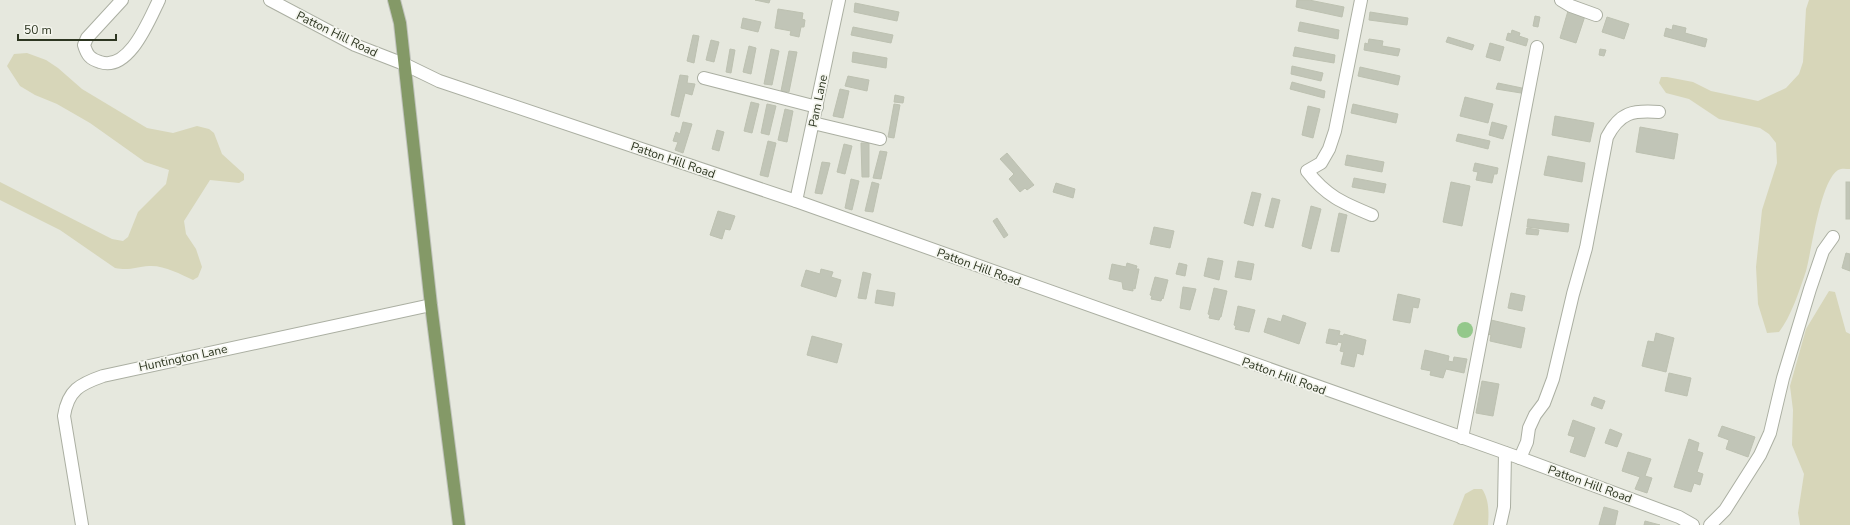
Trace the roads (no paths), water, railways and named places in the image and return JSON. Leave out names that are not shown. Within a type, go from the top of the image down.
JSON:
[{"type":"main road","points":[[394,0],[400,23],[431,305],[459,525]]},
{"type":"street","points":[[122,0],[87,38],[84,45],[86,55],[94,60],[103,63],[116,61],[130,51],[140,39],[159,0]]},
{"type":"street","name":"Patton Hill Road","points":[[270,0],[355,46],[404,64],[439,81],[796,201],[1520,458],[1693,525]]},
{"type":"street","name":"Pam Lane","points":[[796,201],[839,0]]},
{"type":"street","points":[[1361,0],[1335,131],[1329,149],[1321,163],[1307,171],[1319,186],[1337,199],[1372,216]]},
{"type":"street","points":[[1561,0],[1571,6],[1596,15]]},
{"type":"street","points":[[1462,438],[1536,47]]},
{"type":"street","points":[[704,78],[817,107]]},
{"type":"street","points":[[1520,458],[1527,442],[1529,428],[1535,415],[1544,403],[1553,379],[1573,294],[1586,248],[1607,137],[1614,124],[1624,116],[1638,111],[1659,112]]},
{"type":"street","points":[[813,123],[880,139]]},
{"type":"street","points":[[1710,525],[1725,510],[1760,455],[1770,433],[1783,378],[1810,289],[1823,251],[1833,237]]},
{"type":"street","name":"Huntington Lane","points":[[82,525],[64,416],[66,404],[70,395],[78,387],[88,381],[103,376],[431,305]]},
{"type":"street","points":[[1500,525],[1504,507],[1505,453]]}]
